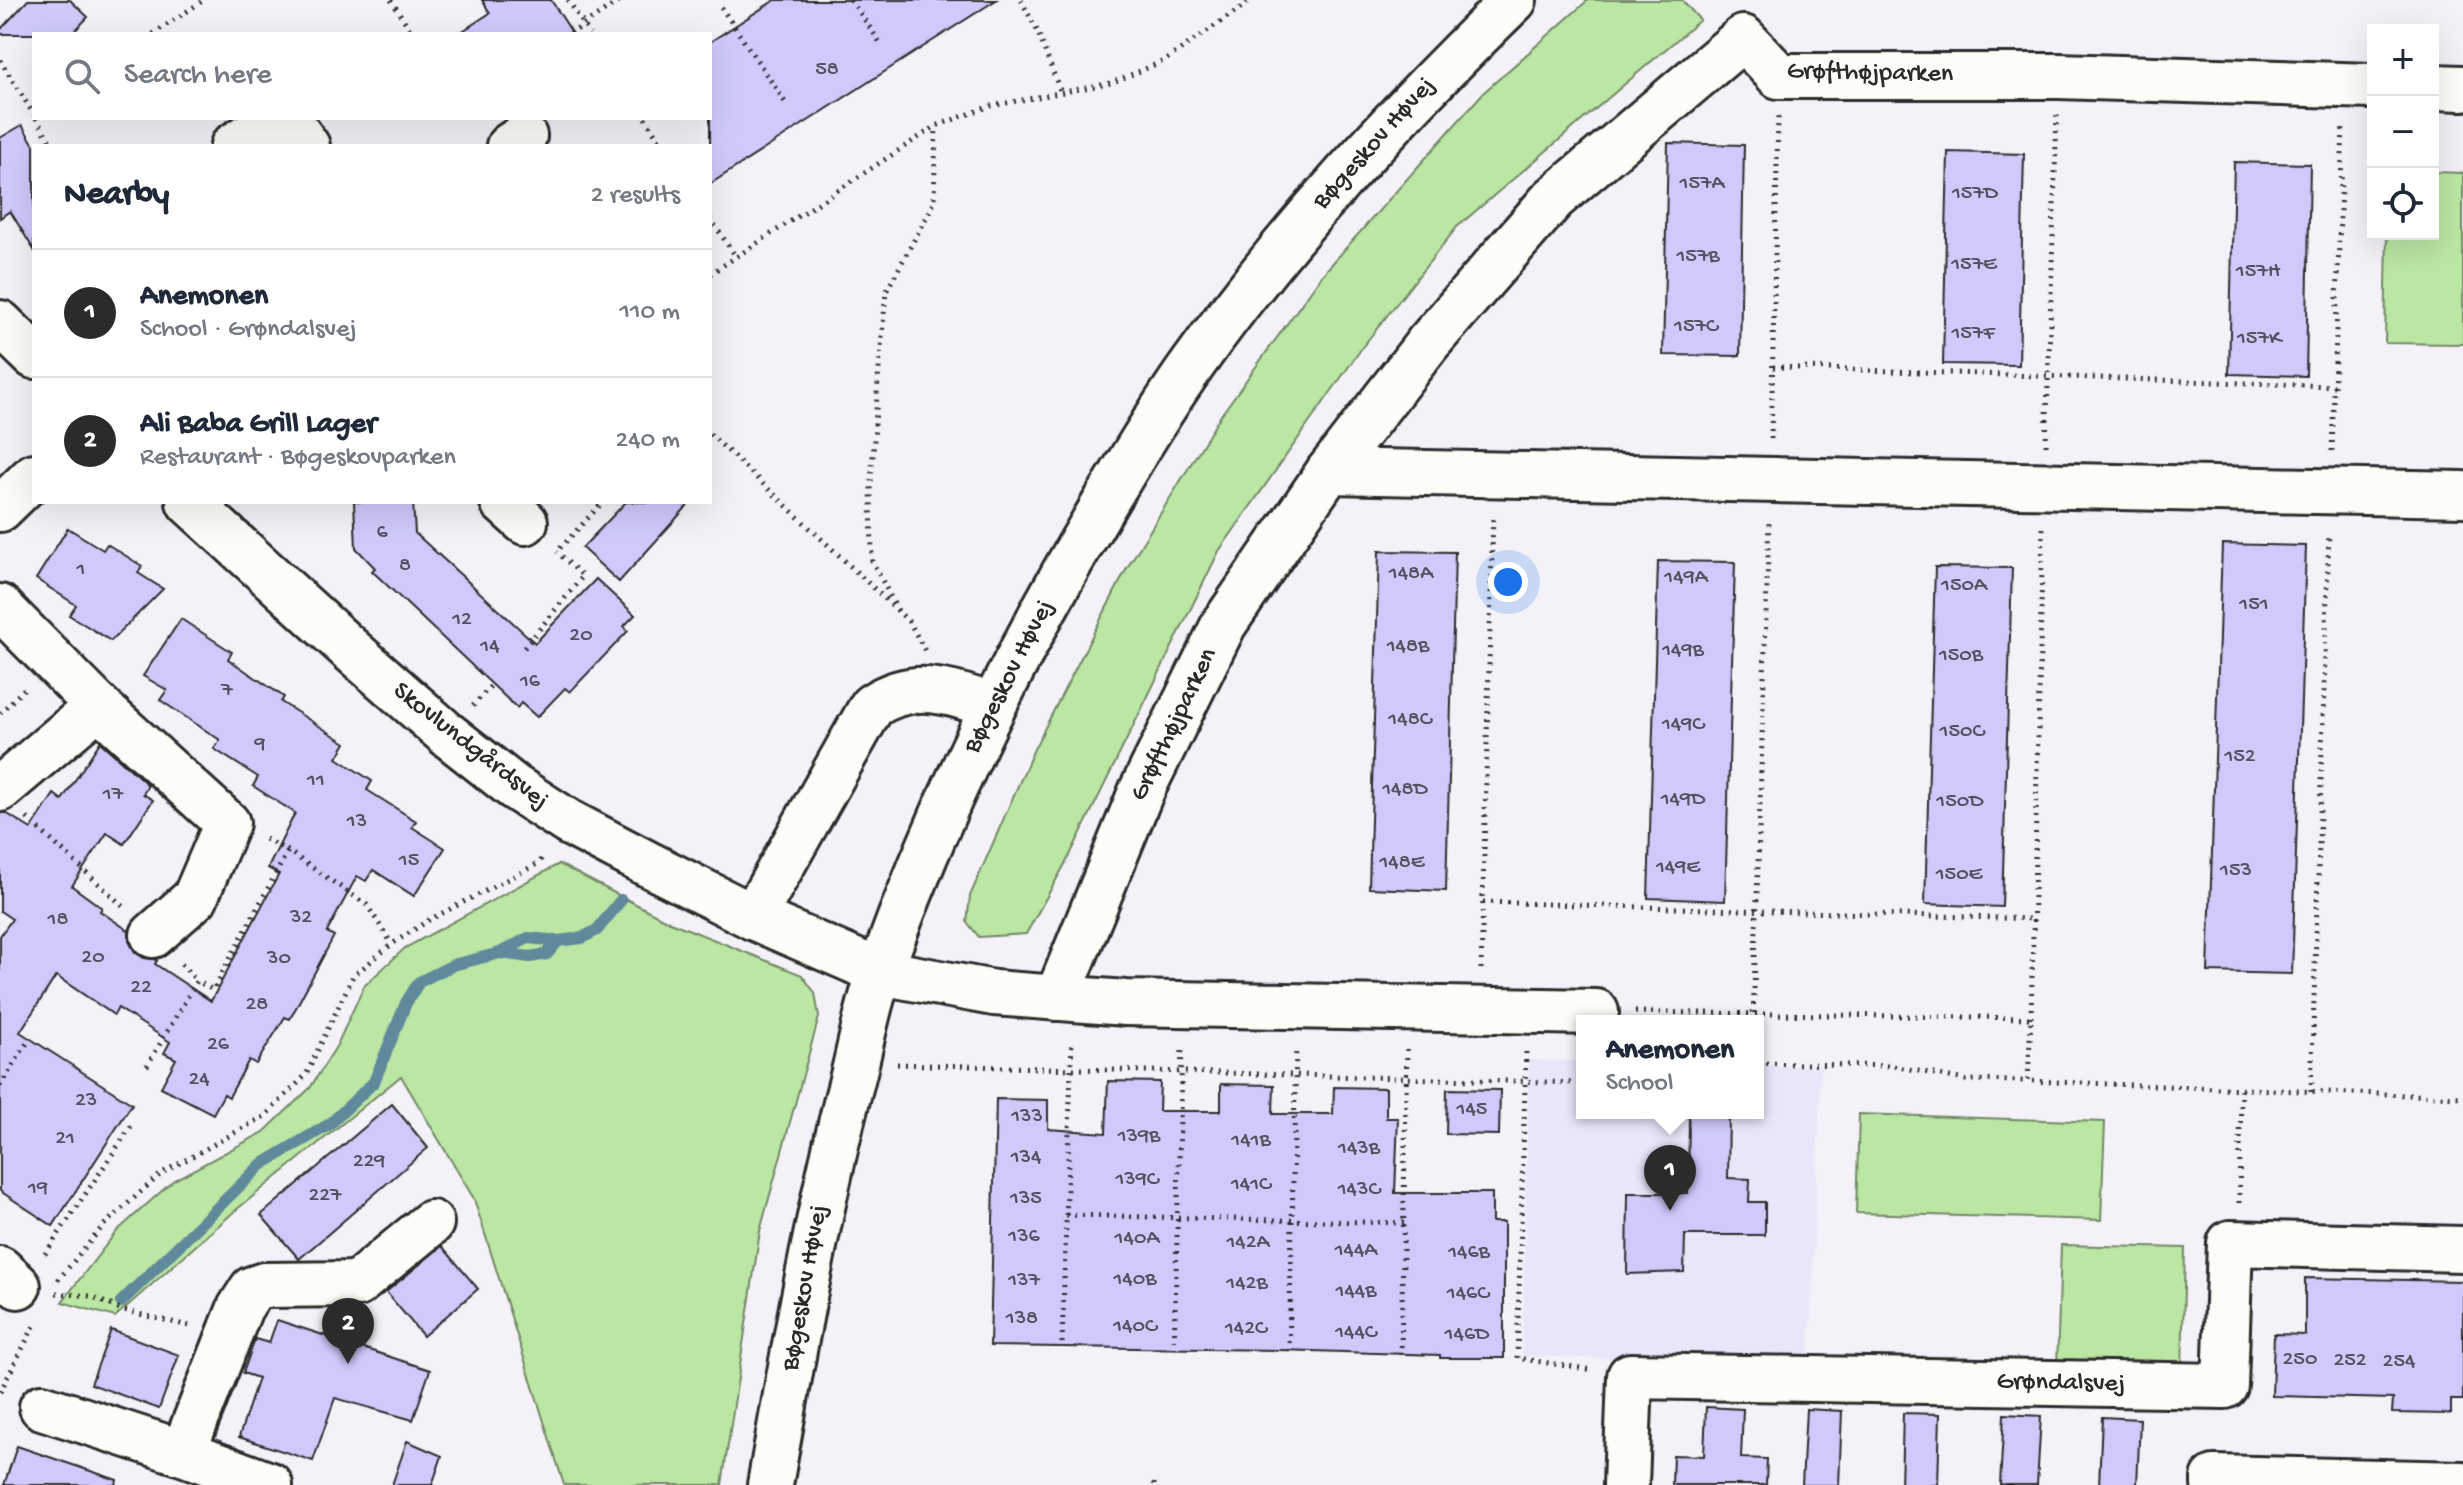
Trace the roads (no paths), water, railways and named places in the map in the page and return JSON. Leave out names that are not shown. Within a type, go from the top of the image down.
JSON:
[{"type":"street","name":"Bøgeskov Høvej","points":[[770,1485],[828,1170],[880,972],[993,706],[1067,566],[1148,431],[1192,365],[1327,194],[1416,96],[1514,0]]},
{"type":"street","name":"Grøfthøjparken","points":[[1065,999],[1141,792],[1224,624],[1329,471],[1428,343],[1553,199],[1743,38],[1779,76],[2058,76],[2367,86]]},
{"type":"street","points":[[2439,87],[2463,88]]},
{"type":"street","points":[[236,144],[274,120]]},
{"type":"street","points":[[288,120],[306,144]]},
{"type":"street","points":[[0,323],[32,354]]},
{"type":"street","points":[[1329,471],[2463,494]]},
{"type":"street","points":[[0,509],[32,478]]},
{"type":"street","name":"Skovlundgårdsvej","points":[[191,504],[448,735],[514,787],[568,822],[753,917],[880,972]]},
{"type":"street","points":[[0,607],[98,706],[227,823],[195,898],[153,935]]},
{"type":"street","points":[[753,917],[872,706],[903,691],[933,689],[993,706]]},
{"type":"street","points":[[11,801],[98,706]]},
{"type":"street","points":[[880,972],[994,993],[1065,999],[1408,1010],[1596,1012]]},
{"type":"street","points":[[183,1453],[240,1308],[252,1289],[276,1284],[357,1284],[431,1223]]},
{"type":"street","name":"Grøndalsvej","points":[[1626,1485],[1630,1376],[2225,1386],[2230,1243],[2463,1249]]},
{"type":"street","points":[[42,1407],[270,1485]]},
{"type":"street","points":[[2214,1485],[2214,1478],[2463,1484]]},
{"type":"waterway","points":[[121,1302],[261,1165],[330,1124],[374,1082],[406,1003],[419,982],[453,965],[500,953],[528,938],[558,941],[582,938],[597,930],[621,900]]},
{"type":"waterway","points":[[500,953],[530,957],[547,954],[558,941]]},
{"type":"place","name":"Anemonen","points":[[1670,1211]]},
{"type":"place","name":"Ali Baba Grill Lager","points":[[348,1364]]}]
